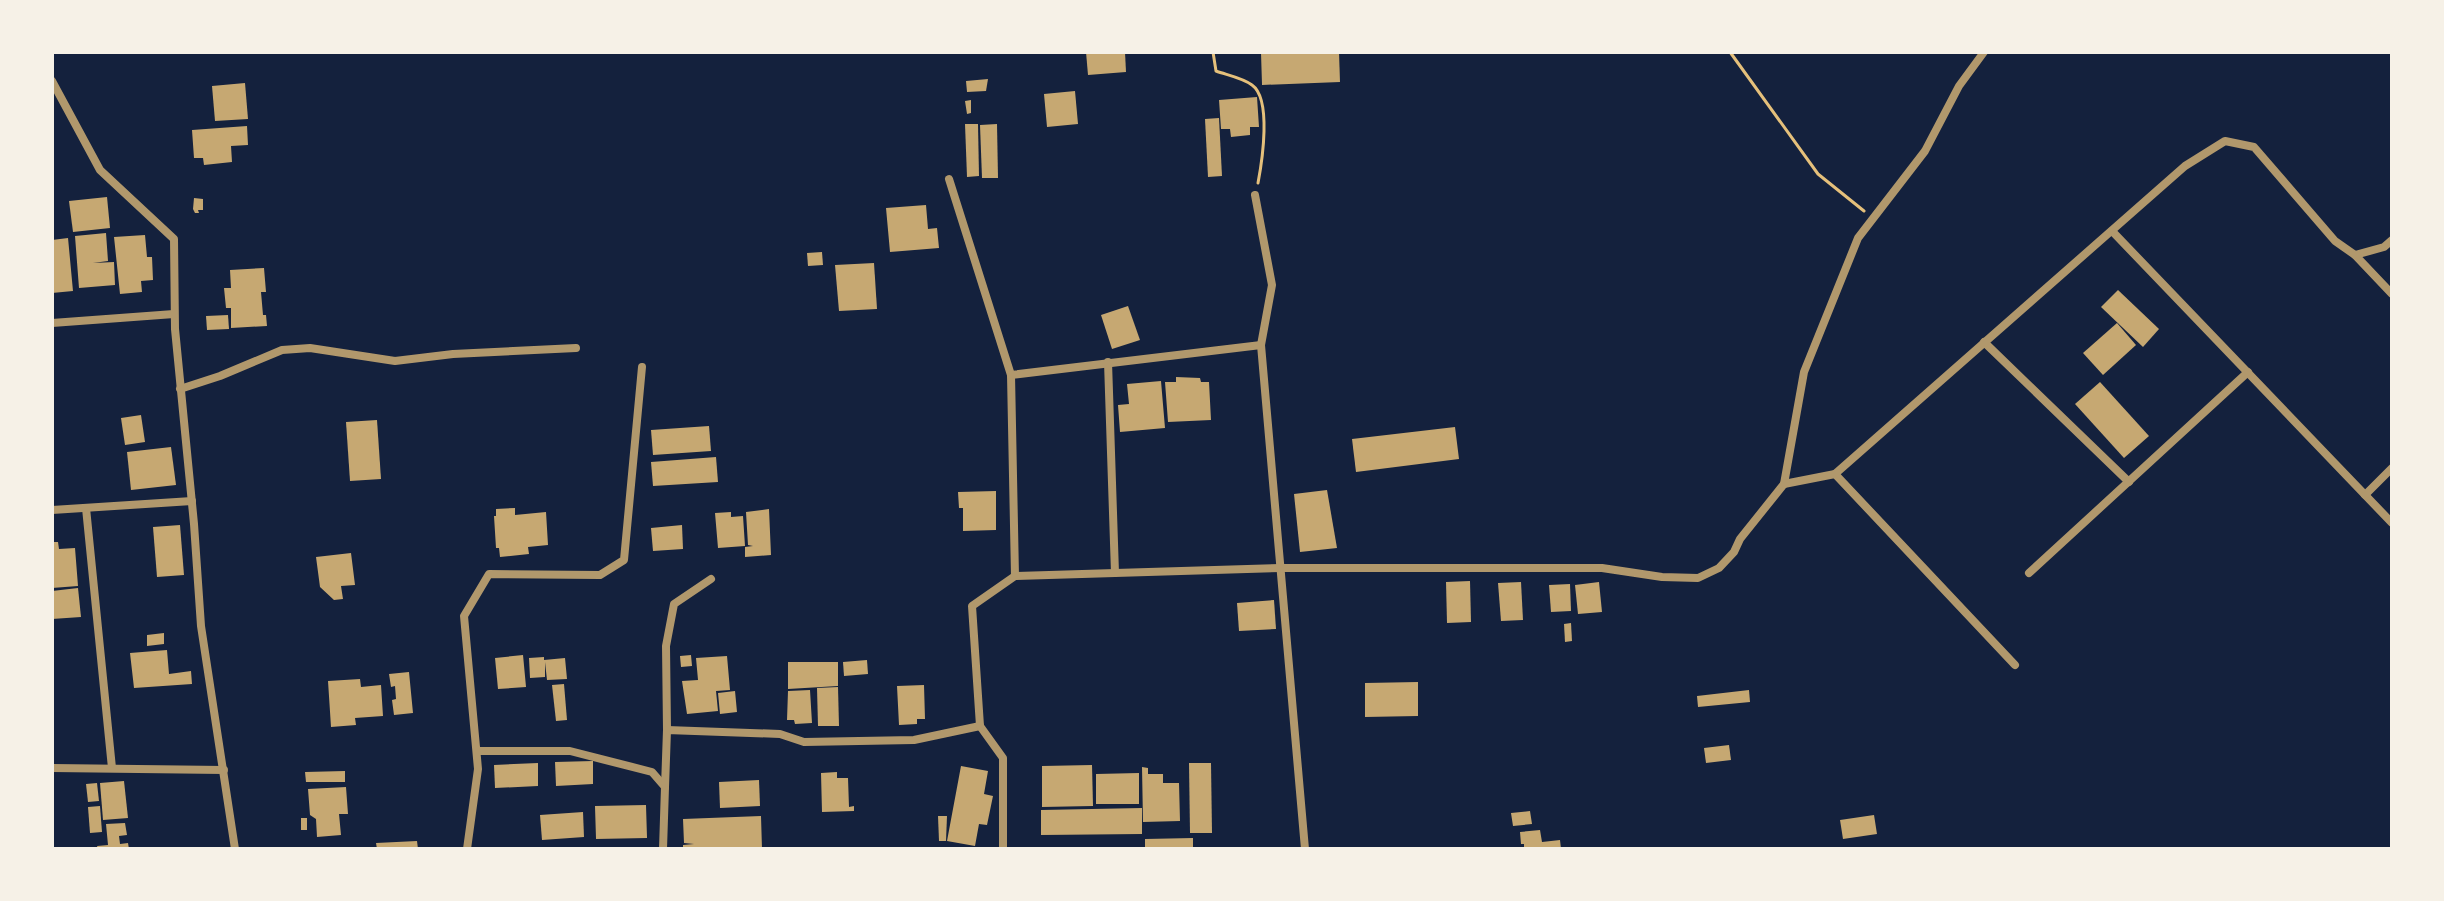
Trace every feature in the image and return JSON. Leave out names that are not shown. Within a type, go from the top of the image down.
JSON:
[{"type":"street","points":[[1003,849],[1003,758],[980,726],[972,606],[1015,576],[1281,568],[1602,568],[1662,577],[1698,578],[1719,568],[1784,484],[1804,372],[1858,238],[1925,151],[1959,86],[1984,52]]},
{"type":"street","points":[[52,81],[100,170],[174,239],[174,314],[201,626],[235,849]]},
{"type":"street","points":[[1784,484],[1835,474],[2185,166],[2225,141],[2254,147],[2335,241],[2355,255],[2392,294]]},
{"type":"street","points":[[949,179],[1011,375],[1015,576]]},
{"type":"street","points":[[1255,195],[1272,285],[1261,345],[1305,849]]},
{"type":"street","points":[[2112,231],[2392,523]]},
{"type":"street","points":[[2355,255],[2384,247],[2392,240]]},
{"type":"street","points":[[52,323],[174,314]]},
{"type":"street","points":[[1984,342],[2129,482]]},
{"type":"street","points":[[1011,375],[1261,345]]},
{"type":"street","points":[[180,389],[282,350],[310,348],[395,361],[453,354],[576,348]]},
{"type":"street","points":[[1108,362],[1115,573]]},
{"type":"street","points":[[467,849],[478,769],[464,616],[489,574],[600,575],[624,560],[642,367]]},
{"type":"street","points":[[2029,573],[2248,372]]},
{"type":"street","points":[[2365,495],[2392,468]]},
{"type":"street","points":[[1835,474],[2015,665]]},
{"type":"street","points":[[52,510],[192,501]]},
{"type":"street","points":[[86,508],[112,768]]},
{"type":"street","points":[[663,849],[666,646],[674,604],[711,579]]},
{"type":"street","points":[[667,730],[780,734],[804,742],[914,740],[980,726]]},
{"type":"street","points":[[477,751],[570,751],[652,772],[665,787]]},
{"type":"street","points":[[52,768],[224,770]]},
{"type":"path","points":[[1213,52],[1216,71],[1253,85],[1262,98],[1264,151],[1255,195]]},
{"type":"path","points":[[1730,52],[1818,174],[1872,219]]},
{"type":"building","points":[[1086,52],[1125,52],[1126,72],[1088,75]]},
{"type":"building","points":[[1339,52],[1340,82],[1262,85],[1261,53]]},
{"type":"building","points":[[988,79],[986,91],[967,92],[966,81]]},
{"type":"building","points":[[245,83],[248,119],[215,121],[212,86]]},
{"type":"building","points":[[1075,91],[1078,124],[1047,127],[1044,94]]},
{"type":"building","points":[[1257,97],[1259,127],[1250,127],[1250,135],[1231,137],[1230,129],[1221,129],[1219,100]]},
{"type":"building","points":[[971,100],[971,113],[967,114],[965,101]]},
{"type":"building","points":[[1219,118],[1222,176],[1208,177],[1205,119]]},
{"type":"building","points":[[965,124],[978,124],[979,176],[967,177]]},
{"type":"building","points":[[997,124],[998,178],[982,178],[980,125]]},
{"type":"building","points":[[247,126],[248,145],[231,146],[232,162],[204,165],[203,158],[194,158],[192,130]]},
{"type":"building","points":[[107,197],[110,228],[73,232],[69,201]]},
{"type":"building","points":[[194,198],[203,199],[203,210],[198,210],[199,213],[193,209]]},
{"type":"building","points":[[926,205],[928,229],[937,228],[939,248],[890,252],[886,208]]},
{"type":"building","points":[[106,233],[108,261],[93,263],[114,262],[115,285],[79,288],[75,236]]},
{"type":"building","points":[[145,235],[147,257],[152,257],[153,280],[141,281],[142,292],[120,294],[114,237]]},
{"type":"building","points":[[68,238],[73,291],[52,293],[52,240]]},
{"type":"building","points":[[822,252],[823,265],[808,266],[807,253]]},
{"type":"building","points":[[874,263],[877,309],[839,311],[835,265]]},
{"type":"building","points":[[264,268],[266,292],[261,292],[267,326],[231,328],[231,308],[226,308],[224,288],[231,288],[230,270]]},
{"type":"building","points":[[2118,290],[2159,329],[2143,347],[2101,307]]},
{"type":"building","points":[[1128,306],[1140,340],[1112,349],[1101,315]]},
{"type":"building","points":[[228,315],[229,329],[207,330],[206,316]]},
{"type":"building","points":[[2117,323],[2136,345],[2103,375],[2083,353]]},
{"type":"building","points":[[1176,377],[1200,378],[1201,382],[1209,382],[1211,420],[1168,422],[1165,382],[1176,382]]},
{"type":"building","points":[[1161,381],[1165,428],[1120,432],[1118,405],[1129,404],[1127,384]]},
{"type":"building","points":[[2100,382],[2149,436],[2124,458],[2075,404]]},
{"type":"building","points":[[141,415],[145,442],[125,445],[121,418]]},
{"type":"building","points":[[377,420],[381,479],[350,481],[346,422]]},
{"type":"building","points":[[709,426],[711,451],[653,455],[651,430]]},
{"type":"building","points":[[1455,427],[1459,459],[1356,472],[1352,439]]},
{"type":"building","points":[[171,447],[176,485],[131,490],[127,452]]},
{"type":"building","points":[[716,457],[718,482],[653,486],[651,462]]},
{"type":"building","points":[[1327,490],[1337,548],[1300,552],[1294,494]]},
{"type":"building","points":[[996,491],[996,530],[963,531],[963,508],[959,508],[958,492]]},
{"type":"building","points":[[515,508],[515,515],[546,512],[548,545],[528,547],[529,554],[500,557],[499,548],[496,548],[496,509]]},
{"type":"building","points":[[769,509],[771,555],[745,557],[745,547],[753,546],[748,545],[746,512]]},
{"type":"building","points":[[731,512],[731,517],[743,516],[745,546],[718,548],[715,513]]},
{"type":"building","points":[[180,525],[184,575],[157,577],[153,527]]},
{"type":"building","points":[[682,525],[683,549],[653,551],[651,528]]},
{"type":"building","points":[[52,542],[58,542],[59,549],[75,548],[78,586],[52,588]]},
{"type":"building","points":[[351,553],[355,585],[341,586],[343,599],[334,600],[320,587],[316,557]]},
{"type":"building","points":[[1470,581],[1471,622],[1447,623],[1446,582]]},
{"type":"building","points":[[1521,582],[1523,620],[1501,621],[1498,583]]},
{"type":"building","points":[[1599,582],[1602,612],[1578,614],[1575,585]]},
{"type":"building","points":[[1570,584],[1571,611],[1551,612],[1549,585]]},
{"type":"building","points":[[78,588],[81,617],[52,619],[52,591]]},
{"type":"building","points":[[1274,600],[1276,629],[1239,631],[1237,603]]},
{"type":"building","points":[[1571,623],[1572,641],[1565,642],[1564,624]]},
{"type":"building","points":[[164,633],[164,644],[147,646],[147,635]]},
{"type":"building","points":[[167,650],[169,674],[191,671],[192,684],[134,688],[130,653]]},
{"type":"building","points":[[523,655],[526,687],[498,689],[495,658]]},
{"type":"building","points":[[691,655],[692,666],[681,667],[680,656]]},
{"type":"building","points":[[727,656],[730,690],[716,691],[718,711],[687,714],[682,681],[698,680],[696,658]]},
{"type":"building","points":[[544,657],[544,660],[565,658],[567,679],[547,680],[545,662],[545,677],[530,678],[529,658]]},
{"type":"building","points":[[867,660],[868,674],[844,676],[843,662]]},
{"type":"building","points":[[788,662],[838,662],[838,686],[788,689]]},
{"type":"building","points":[[409,672],[413,713],[394,715],[392,700],[396,699],[395,686],[391,687],[389,674]]},
{"type":"building","points":[[360,679],[361,687],[381,685],[383,716],[355,718],[356,725],[331,727],[328,681]]},
{"type":"building","points":[[1418,682],[1418,716],[1365,717],[1365,683]]},
{"type":"building","points":[[564,684],[567,720],[556,721],[552,685]]},
{"type":"building","points":[[924,685],[925,719],[917,719],[917,724],[899,725],[897,686]]},
{"type":"building","points":[[838,687],[839,726],[818,726],[817,688]]},
{"type":"building","points":[[810,690],[812,723],[795,724],[794,720],[787,720],[788,691]]},
{"type":"building","points":[[1749,690],[1750,702],[1698,707],[1697,696]]},
{"type":"building","points":[[735,691],[737,712],[720,714],[718,693]]},
{"type":"building","points":[[1729,745],[1731,760],[1706,763],[1704,748]]},
{"type":"building","points":[[593,761],[593,784],[556,786],[555,762]]},
{"type":"building","points":[[538,763],[538,786],[495,788],[494,765]]},
{"type":"building","points":[[1189,763],[1211,763],[1212,833],[1190,833]]},
{"type":"building","points":[[1092,765],[1093,806],[1042,807],[1042,766]]},
{"type":"building","points":[[961,766],[988,771],[984,794],[993,796],[987,825],[979,824],[975,846],[947,841]]},
{"type":"building","points":[[1142,767],[1148,768],[1148,774],[1163,774],[1163,783],[1179,783],[1180,821],[1143,822]]},
{"type":"building","points":[[345,771],[345,782],[306,782],[305,772]]},
{"type":"building","points":[[837,772],[837,778],[848,778],[849,807],[854,806],[854,811],[822,812],[821,773]]},
{"type":"building","points":[[1139,773],[1139,804],[1096,804],[1096,774]]},
{"type":"building","points":[[759,780],[760,806],[720,808],[719,782]]},
{"type":"building","points":[[124,781],[128,818],[103,820],[100,783]]},
{"type":"building","points":[[97,783],[99,801],[88,802],[86,784]]},
{"type":"building","points":[[346,787],[348,814],[339,814],[341,835],[317,837],[316,819],[310,815],[308,789]]},
{"type":"building","points":[[646,805],[647,838],[596,839],[595,806]]},
{"type":"building","points":[[100,806],[102,832],[90,833],[88,807]]},
{"type":"building","points":[[1142,808],[1142,834],[1041,835],[1041,810]]},
{"type":"building","points":[[1530,811],[1532,824],[1513,826],[1511,813]]},
{"type":"building","points":[[583,812],[584,837],[542,840],[540,815]]},
{"type":"building","points":[[1874,815],[1877,834],[1843,839],[1840,820]]},
{"type":"building","points":[[761,816],[762,849],[683,849],[683,845],[694,844],[684,843],[683,819]]},
{"type":"building","points":[[938,816],[947,816],[946,841],[939,841]]},
{"type":"building","points":[[301,818],[307,818],[307,830],[301,830]]},
{"type":"building","points":[[125,823],[127,835],[119,836],[120,844],[128,843],[129,849],[98,849],[97,846],[108,845],[106,824]]},
{"type":"building","points":[[1540,830],[1542,842],[1560,840],[1561,849],[1524,849],[1520,832]]},
{"type":"building","points":[[1193,838],[1193,849],[1145,849],[1145,839]]},
{"type":"building","points":[[417,841],[418,849],[377,849],[376,843]]}]
